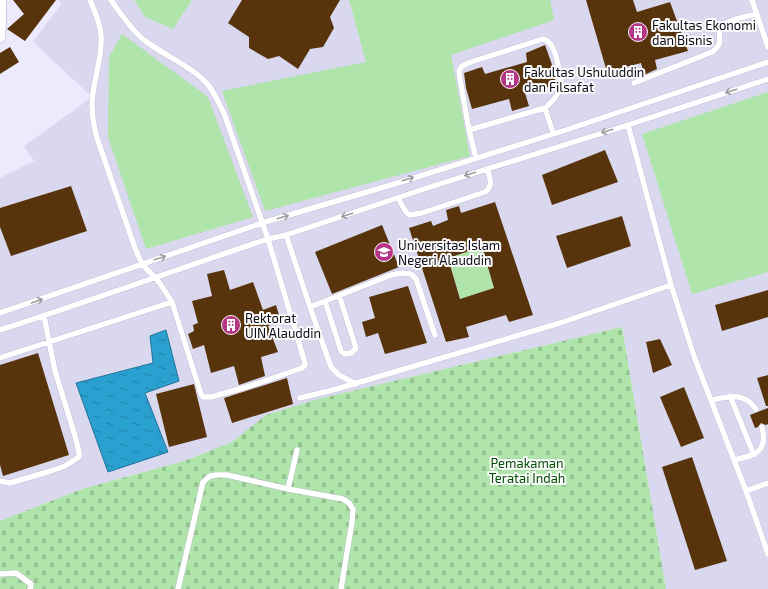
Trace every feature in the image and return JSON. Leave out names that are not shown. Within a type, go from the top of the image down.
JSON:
[{"type":"street","points":[[0,37],[1,0]]},
{"type":"lane","points":[[90,0],[100,27],[101,37],[99,63],[92,104],[92,120],[97,138],[123,217],[142,264],[159,282],[172,302],[196,382],[203,397],[211,397],[250,386],[302,368],[305,363],[268,239],[224,113],[209,86],[200,78],[145,40],[127,22],[111,0]]},
{"type":"lane","points":[[752,0],[768,47]]},
{"type":"lane","points":[[634,83],[712,52],[718,48],[721,41],[719,28],[735,20],[756,14]]},
{"type":"lane","points":[[469,130],[545,108],[554,100],[561,82],[558,63],[550,42],[543,39],[462,66],[459,71],[460,79],[469,130],[476,158]]},
{"type":"lane","points":[[0,305],[1,312],[262,223],[476,158],[768,62]]},
{"type":"lane","points":[[0,330],[268,239],[286,235],[427,188],[768,79]]},
{"type":"lane","points":[[545,108],[553,133]]},
{"type":"lane","points":[[628,125],[671,285],[695,359],[735,460],[768,554]]},
{"type":"lane","points":[[398,198],[406,212],[410,215],[429,211],[472,197],[489,188],[491,184],[487,169]]},
{"type":"lane","points":[[286,235],[332,367],[339,375],[356,384]]},
{"type":"lane","points":[[310,307],[391,275],[402,273],[411,274],[416,279],[435,335]]},
{"type":"lane","points":[[300,398],[356,384],[560,323],[671,285]]},
{"type":"lane","points":[[325,301],[341,351],[345,354],[351,353],[356,348],[339,296]]},
{"type":"lane","points":[[0,358],[172,302]]},
{"type":"lane","points":[[0,481],[10,483],[51,471],[65,466],[78,457],[79,452],[55,370],[44,316]]},
{"type":"lane","points":[[712,400],[730,396],[746,398],[756,409]]},
{"type":"lane","points":[[730,396],[754,455]]},
{"type":"lane","points":[[735,460],[754,455],[761,450],[764,444],[762,427]]},
{"type":"lane","points":[[288,489],[298,450]]},
{"type":"lane","points":[[178,589],[202,482],[210,476],[216,475],[227,475],[288,489],[343,499],[349,503],[353,510],[352,522],[340,589]]},
{"type":"lane","points":[[746,491],[768,483]]},
{"type":"lane","points":[[0,574],[16,573],[31,584],[30,589]]},
{"type":"shaded area","name":"Universitas Islam Negeri Alauddin","points":[[59,0],[134,0],[145,17],[173,29],[192,0],[768,0],[768,589],[666,589],[622,327],[318,399],[267,415],[232,442],[184,461],[82,489],[0,521],[0,178],[34,161],[24,146],[92,97],[33,42],[61,4]]},
{"type":"green space","points":[[134,0],[192,0],[173,29],[145,17]]},
{"type":"green space","points":[[349,0],[550,0],[554,20],[451,55],[470,156],[265,211],[222,91],[366,62]]},
{"type":"green space","points":[[122,34],[208,97],[253,217],[146,249],[108,137],[109,57]]},
{"type":"green space","points":[[768,92],[768,272],[692,294],[642,134]]},
{"type":"green space","points":[[479,240],[494,288],[460,299],[447,252],[456,249],[459,255],[470,251]]},
{"type":"green space","name":"Pemakaman Teratai Indah","points":[[622,327],[666,589],[0,589],[0,521],[82,489],[184,461],[232,442],[266,415],[318,399]]},
{"type":"water","points":[[166,330],[179,381],[145,393],[168,452],[108,472],[76,383],[153,363],[150,336]]},
{"type":"building","points":[[13,0],[56,0],[25,41],[7,29],[24,14]]},
{"type":"building","points":[[242,0],[340,0],[330,17],[334,28],[323,47],[310,49],[298,69],[279,56],[268,59],[249,48],[249,37],[228,23]]},
{"type":"building","name":"Fakultas Ekonomi dan Bisnis","points":[[586,0],[633,0],[637,12],[670,2],[688,51],[655,60],[657,69],[644,75],[641,63],[607,72]]},
{"type":"building","name":"Fakultas Ushuluddin dan Filsafat","points":[[545,45],[555,73],[555,85],[525,93],[529,106],[512,111],[509,99],[472,109],[466,88],[464,73],[482,67],[485,74],[527,62],[526,53]]},
{"type":"building","points":[[10,47],[19,62],[0,74],[0,53]]},
{"type":"building","points":[[605,150],[618,182],[552,205],[542,175]]},
{"type":"building","points":[[71,186],[87,231],[11,256],[0,227],[0,208]]},
{"type":"building","points":[[495,202],[533,315],[509,322],[506,315],[466,327],[469,337],[446,342],[409,228],[431,221],[433,226],[448,220],[446,210],[459,206],[461,213]],"holes":[[[482,247],[494,288],[460,299],[448,258]]]},
{"type":"building","points":[[622,216],[631,246],[567,268],[556,236]]},
{"type":"building","points":[[382,225],[399,267],[332,294],[315,252]]},
{"type":"building","name":"Rektorat UIN Alauddin","points":[[224,270],[230,290],[253,282],[263,310],[276,305],[281,322],[268,326],[278,352],[261,357],[265,376],[239,385],[234,366],[211,373],[204,345],[193,349],[188,334],[194,331],[193,325],[198,323],[192,301],[212,296],[207,274]]},
{"type":"building","points":[[408,286],[427,343],[385,354],[378,333],[366,337],[362,322],[375,318],[369,297]]},
{"type":"building","points":[[768,290],[768,317],[722,331],[715,305]]},
{"type":"building","points":[[660,339],[672,365],[653,373],[646,342]]},
{"type":"building","points":[[38,353],[69,455],[3,476],[0,465],[0,365]]},
{"type":"building","points":[[768,375],[768,406],[766,406],[757,378]]},
{"type":"building","points":[[287,378],[293,404],[232,423],[224,398]]},
{"type":"building","points":[[194,384],[207,437],[169,447],[156,394]]},
{"type":"building","points":[[684,387],[704,438],[681,447],[660,397]]},
{"type":"building","points":[[768,408],[768,424],[766,425],[761,423],[755,428],[750,415]]},
{"type":"building","points":[[692,457],[727,561],[695,570],[662,467]]},
{"type":"place","name":"Fakultas Ekonomi dan Bisnis","points":[[638,32]]},
{"type":"place","name":"Fakultas Ushuluddin dan Filsafat","points":[[510,79]]},
{"type":"place","name":"Universitas Islam Negeri Alauddin","points":[[384,252]]},
{"type":"place","name":"Rektorat UIN Alauddin","points":[[231,325]]}]
